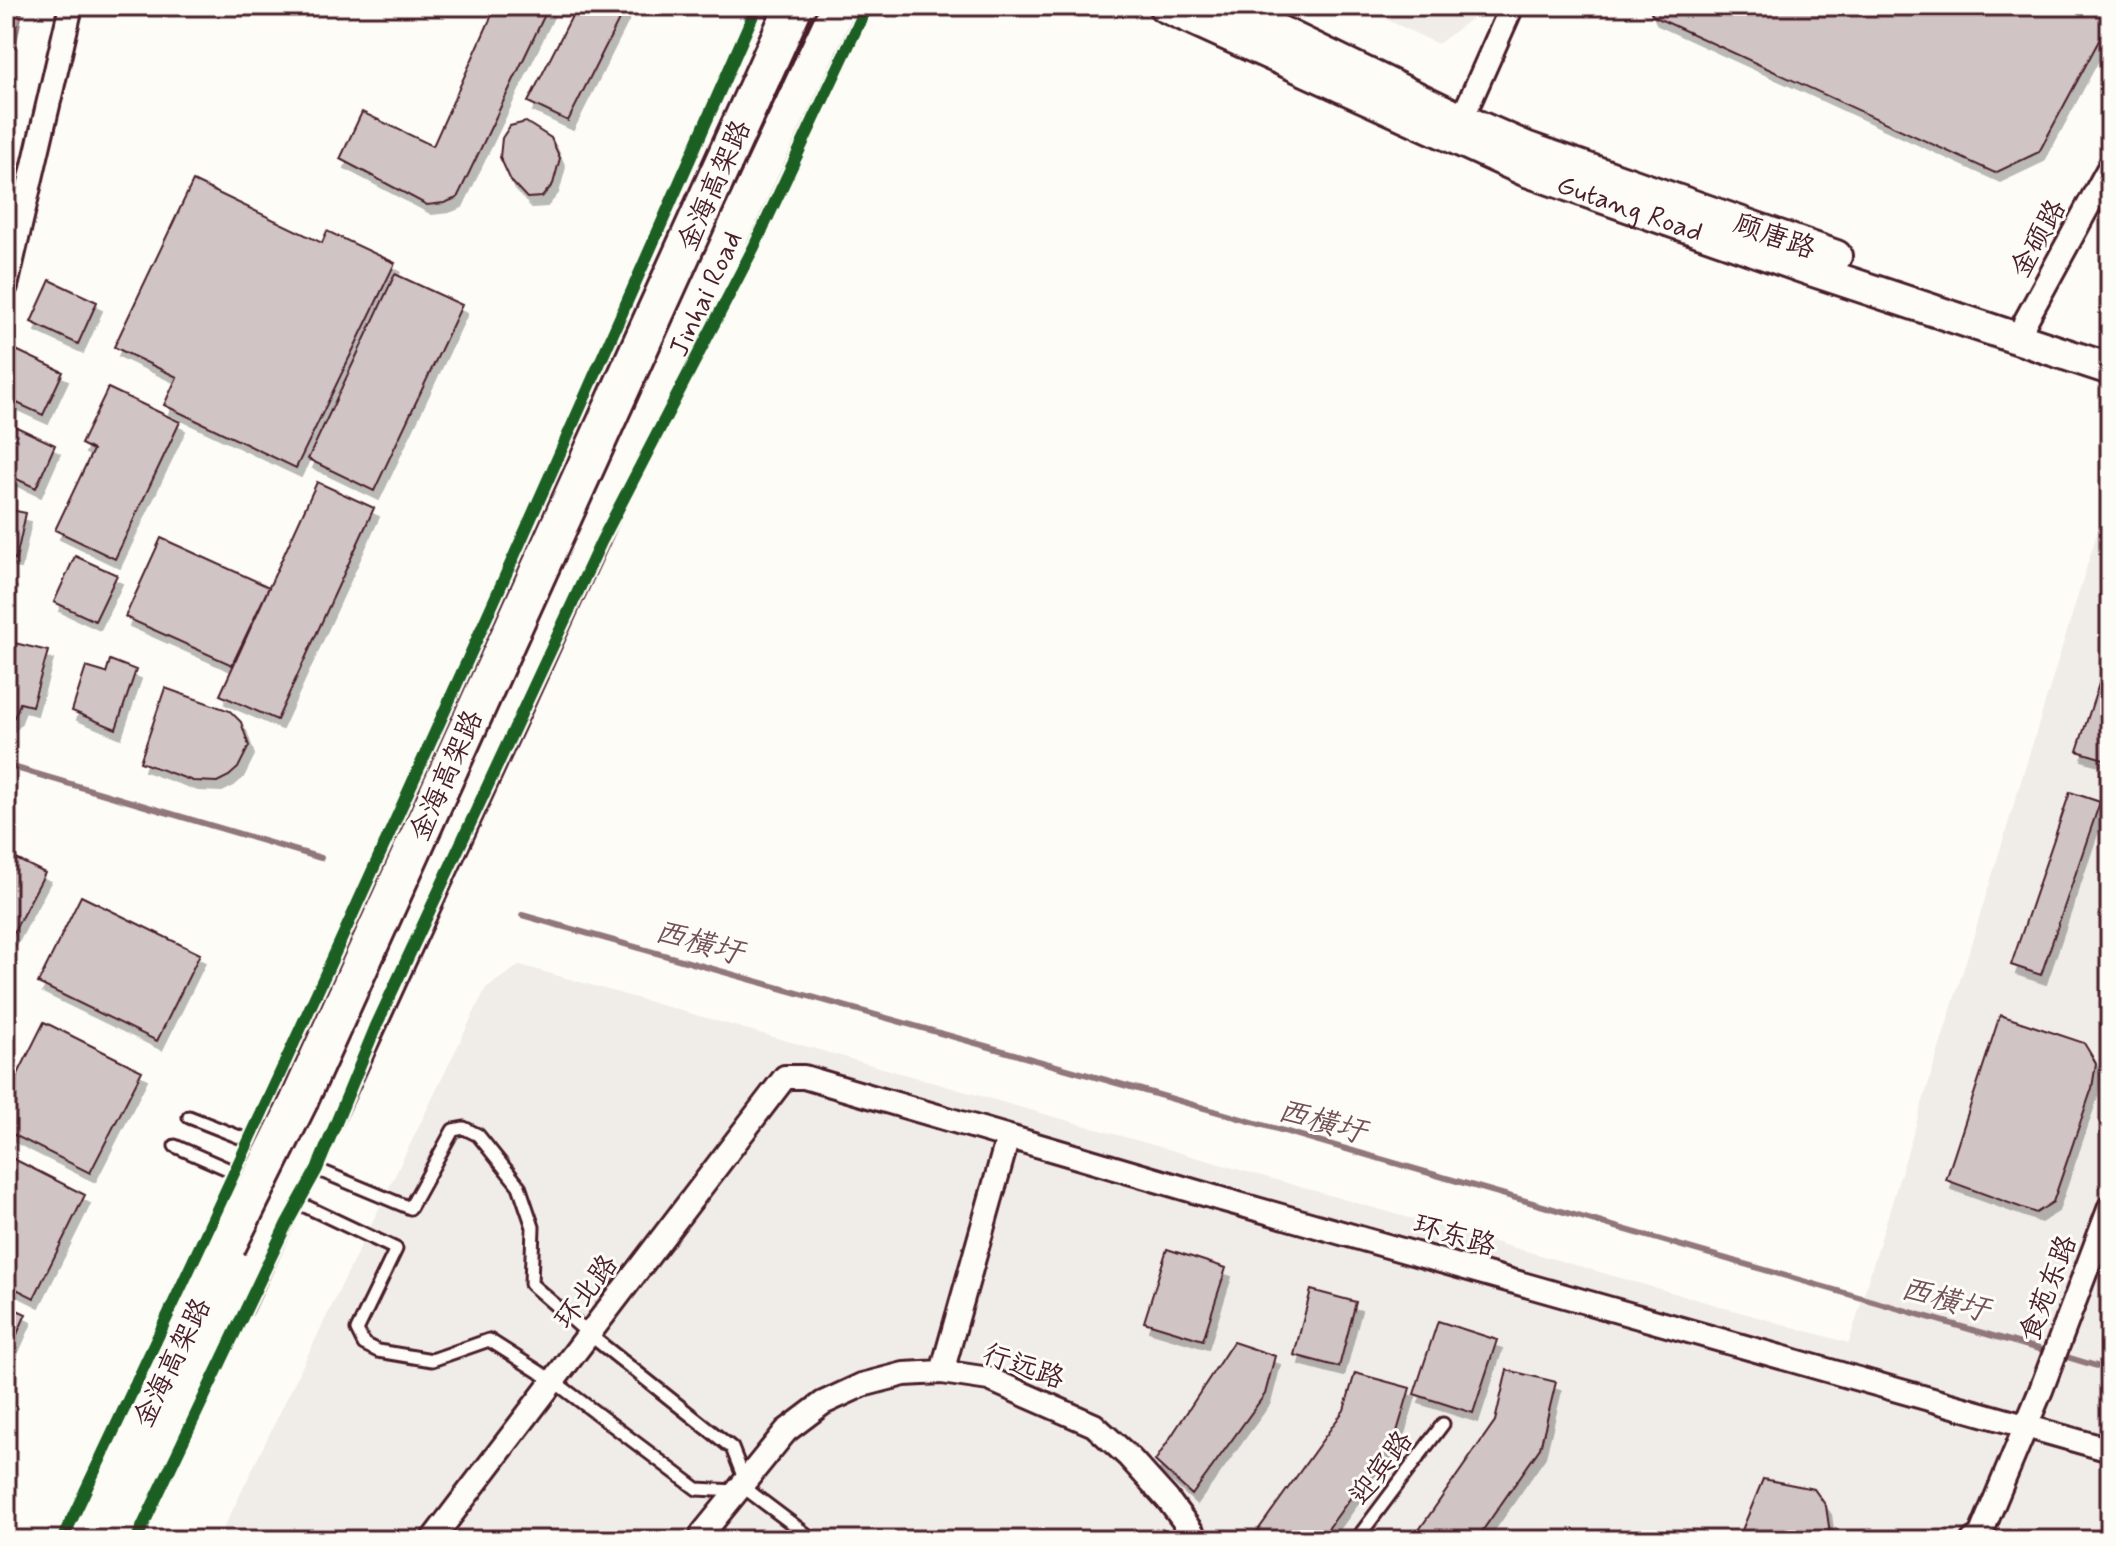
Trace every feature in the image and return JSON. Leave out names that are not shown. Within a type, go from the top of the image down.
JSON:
[{"type":"highway","name":"金海高架路","points":[[89,1540],[153,1395],[298,1103],[794,6]]},
{"type":"highway","name":"金海高架路","points":[[118,1540],[572,552],[817,6]]},
{"type":"main road","name":"Jinhai Road","points":[[79,1540],[159,1358],[264,1147],[777,6]]},
{"type":"main road","name":"Jinhai Road","points":[[126,1540],[317,1136],[839,6]]},
{"type":"main road","name":"Gutang Road","points":[[1164,6],[1457,129],[1527,171],[2022,331],[2110,369]]},
{"type":"main road","points":[[1227,6],[1457,129]]},
{"type":"main road","points":[[2022,331],[2110,350]]},
{"type":"street","points":[[6,286],[71,6]]},
{"type":"street","points":[[1457,129],[1512,6]]},
{"type":"street","name":"金硕路","points":[[2022,331],[2110,166]]},
{"type":"street","name":"环东路","points":[[785,1077],[804,1077],[2110,1450]]},
{"type":"street","name":"环北路","points":[[432,1540],[785,1077]]},
{"type":"street","points":[[942,1372],[1008,1137]]},
{"type":"street","name":"食苑东路","points":[[1979,1539],[2041,1390],[2110,1207]]},
{"type":"street","name":"行远路","points":[[701,1540],[703,1533],[786,1431],[823,1403],[862,1385],[904,1374],[942,1372],[989,1379],[1094,1425],[1129,1457],[1168,1500],[1198,1540]]},
{"type":"lane","points":[[189,1117],[410,1208],[453,1130],[464,1128],[478,1135],[519,1186],[533,1227],[531,1284],[732,1448],[741,1486],[814,1540]]},
{"type":"lane","points":[[175,1146],[396,1249],[357,1330],[364,1344],[378,1351],[432,1360],[489,1340],[555,1382],[697,1489],[741,1486]]},
{"type":"lane","name":"迎宾路","points":[[1356,1540],[1443,1424]]},
{"type":"shaded area","points":[[6,6],[23,6],[6,95]]},
{"type":"shaded area","points":[[1358,6],[1478,6],[1472,18],[1438,44]]},
{"type":"shaded area","points":[[2110,491],[2110,1540],[218,1540],[486,988],[520,965],[1849,1343]]},
{"type":"building","points":[[496,6],[549,6],[457,198],[427,205],[340,159],[362,112],[433,146]]},
{"type":"building","points":[[577,6],[626,6],[568,121],[528,102]]},
{"type":"building","points":[[1648,6],[2110,6],[2110,20],[2039,152],[1995,173],[1653,16]]},
{"type":"building","points":[[526,122],[551,138],[560,158],[553,184],[542,197],[527,198],[511,181],[500,157],[502,138],[510,126]]},
{"type":"building","points":[[193,181],[322,243],[327,231],[395,263],[296,468],[164,405],[177,377],[114,347]]},
{"type":"building","points":[[395,274],[462,305],[374,491],[308,459]]},
{"type":"building","points":[[50,280],[97,302],[78,344],[31,322]]},
{"type":"building","points":[[16,350],[63,372],[43,415],[6,398],[6,371]]},
{"type":"building","points":[[108,388],[180,422],[115,559],[55,530],[93,450],[81,444]]},
{"type":"building","points":[[8,423],[55,445],[36,488],[6,474]]},
{"type":"building","points":[[317,482],[374,508],[277,720],[220,695]]},
{"type":"building","points":[[6,509],[26,513],[16,559],[6,557]]},
{"type":"building","points":[[161,538],[269,587],[232,665],[125,617]]},
{"type":"building","points":[[75,556],[117,575],[95,621],[54,602]]},
{"type":"building","points":[[6,576],[12,578],[6,606]]},
{"type":"building","points":[[6,641],[48,651],[32,706],[20,703],[15,716],[6,725]]},
{"type":"building","points":[[2110,650],[2110,750],[2107,760],[2077,751]]},
{"type":"building","points":[[110,660],[136,670],[116,729],[72,711],[86,667],[106,673]]},
{"type":"building","points":[[165,688],[230,711],[241,722],[249,746],[238,768],[229,776],[217,782],[193,781],[140,762]]},
{"type":"building","points":[[2070,792],[2100,802],[2041,975],[2011,965]]},
{"type":"building","points":[[6,854],[45,873],[11,937],[6,934]]},
{"type":"building","points":[[81,896],[200,954],[157,1041],[38,983]]},
{"type":"building","points":[[2110,973],[2110,994],[2104,992]]},
{"type":"building","points":[[2000,1015],[2084,1043],[2096,1063],[2092,1088],[2053,1202],[2036,1213],[1946,1180]]},
{"type":"building","points":[[44,1022],[142,1071],[90,1173],[6,1131],[6,1098]]},
{"type":"building","points":[[6,1155],[85,1195],[34,1298],[6,1284]]},
{"type":"building","points":[[1167,1249],[1226,1268],[1203,1340],[1144,1322]]},
{"type":"building","points":[[1311,1290],[1356,1302],[1339,1367],[1294,1355]]},
{"type":"building","points":[[6,1305],[26,1314],[6,1359]]},
{"type":"building","points":[[1438,1321],[1497,1340],[1473,1413],[1414,1394]]},
{"type":"building","points":[[1233,1342],[1275,1356],[1265,1394],[1192,1495],[1155,1461]]},
{"type":"building","points":[[1507,1370],[1556,1382],[1540,1448],[1476,1540],[1412,1540],[1495,1421]]},
{"type":"building","points":[[1355,1373],[1410,1388],[1396,1435],[1320,1540],[1251,1540],[1344,1410]]},
{"type":"building","points":[[1763,1479],[1814,1489],[1826,1506],[1831,1540],[1738,1540]]},
{"type":"waterway","points":[[6,765],[321,858]]},
{"type":"waterway","name":"西横圩","points":[[522,915],[2049,1352]]},
{"type":"waterway","name":"西横圩","points":[[2060,1355],[2110,1370]]},
{"type":"cycle path","points":[[62,1540],[416,776],[757,6]]},
{"type":"cycle path","points":[[136,1540],[286,1225],[317,1169],[376,1026],[601,542],[754,247],[867,6]]}]
